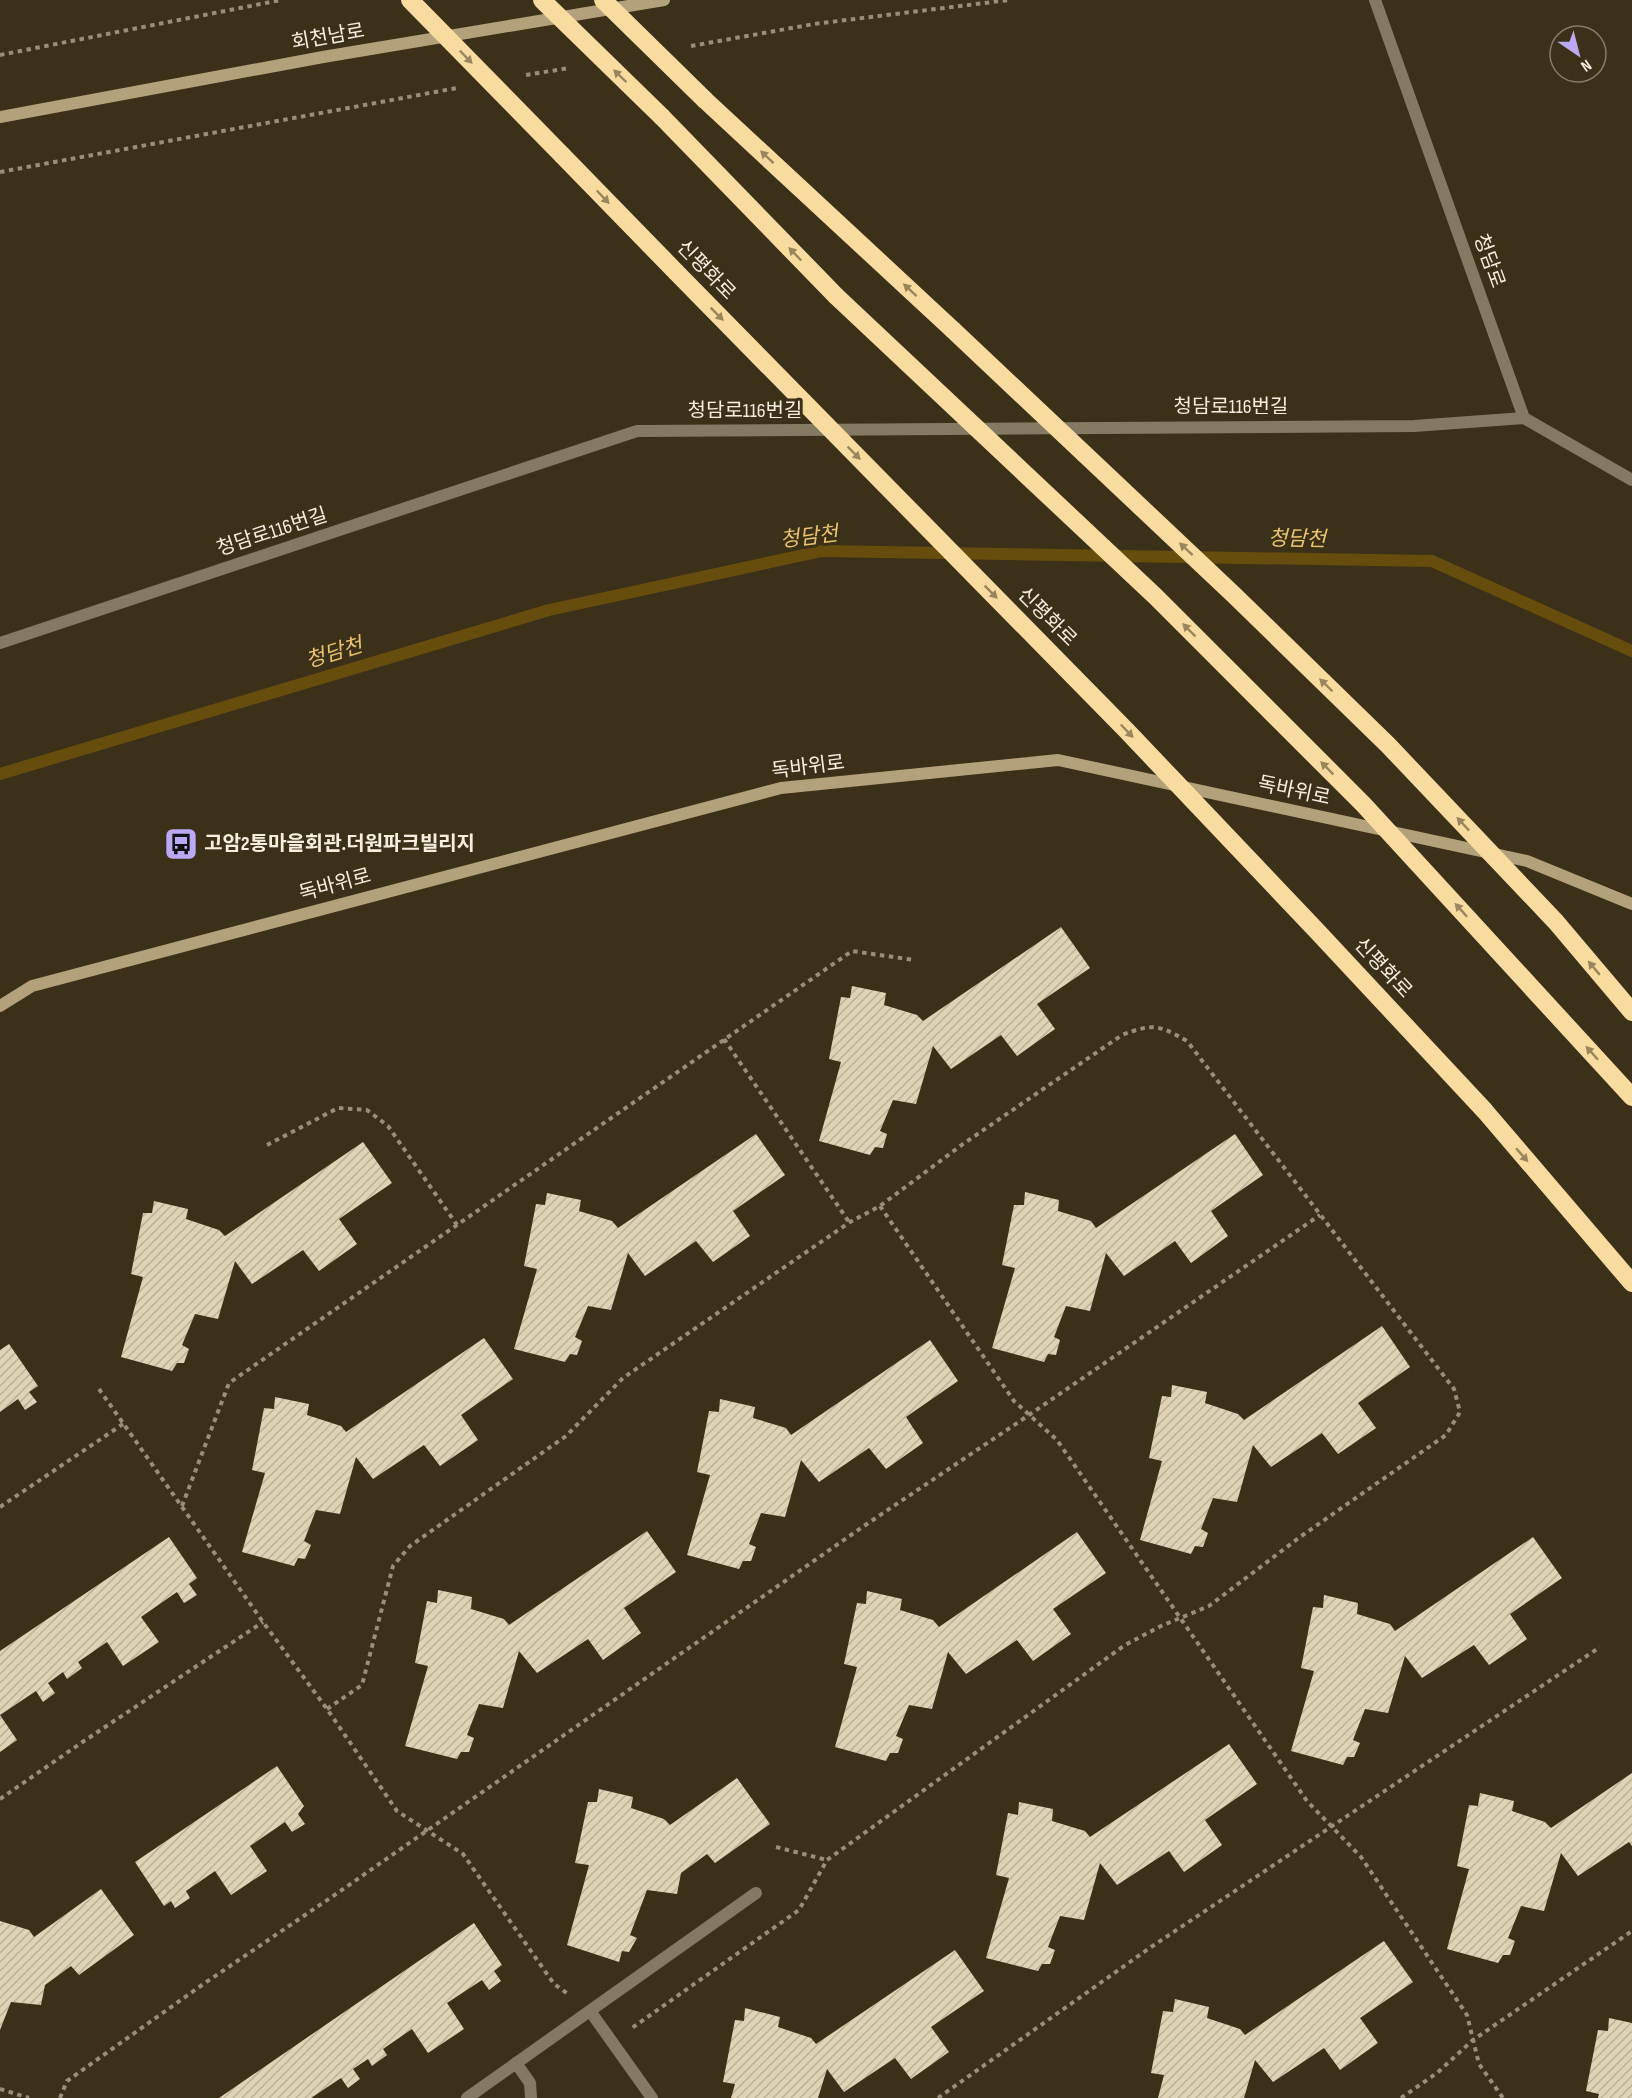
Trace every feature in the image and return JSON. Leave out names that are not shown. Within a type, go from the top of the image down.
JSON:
[{"type":"highway","name":"신평화로","points":[[410,0],[1127,730],[1484,1110],[1632,1283]]},
{"type":"highway","points":[[542,0],[662,117],[836,296],[1156,597],[1364,804],[1632,1097]]},
{"type":"highway","points":[[603,0],[705,100],[1234,595],[1388,745],[1556,922],[1632,1012]]},
{"type":"main road","name":"회천남로","points":[[0,117],[323,57],[664,0]]},
{"type":"main road","name":"독바위로","points":[[0,1006],[32,987],[781,788],[1058,760],[1527,861],[1632,904]]},
{"type":"street","name":"청담로","points":[[1375,0],[1524,418]]},
{"type":"street","points":[[1524,418],[1632,480]]},
{"type":"street","name":"청담로116번길","points":[[0,642],[637,431],[1414,426],[1524,418]]},
{"type":"street","points":[[467,2098],[756,1893]]},
{"type":"street","points":[[590,2010],[652,2098]]},
{"type":"street","points":[[516,2063],[530,2083],[531,2098]]},
{"type":"path","points":[[0,55],[281,0]]},
{"type":"path","points":[[182,1506],[229,1383],[852,951],[914,960]]},
{"type":"path","points":[[327,1708],[362,1685],[393,1566],[410,1546],[566,1436],[622,1378],[850,1222],[880,1206],[963,1144],[1122,1035],[1145,1026],[1166,1029],[1187,1041],[1454,1389],[1460,1412],[1446,1435],[1300,1537],[1209,1606],[1161,1626],[1125,1646],[827,1860],[800,1910],[612,2042]]},
{"type":"path","points":[[724,1039],[850,1222]]},
{"type":"path","points":[[267,1145],[338,1108],[367,1110],[388,1126],[457,1225]]},
{"type":"path","points":[[880,1206],[1014,1401],[1057,1440],[1307,1801],[1360,1857],[1467,2015],[1479,2064],[1503,2098]]},
{"type":"path","points":[[60,2098],[68,2081],[202,1985],[861,1528],[1320,1215]]},
{"type":"path","points":[[99,1389],[263,1622],[327,1708],[397,1811],[463,1854],[555,1984],[590,2010]]},
{"type":"path","points":[[0,1507],[123,1424]]},
{"type":"path","points":[[0,1799],[263,1622]]},
{"type":"path","points":[[938,2098],[1151,1947],[1600,1647]]},
{"type":"path","points":[[776,1847],[827,1860]]},
{"type":"path","points":[[1401,2098],[1437,2073],[1473,2040],[1632,1931]]},
{"type":"path","points":[[0,2089],[19,2097],[29,2098]]},
{"type":"building","points":[[1061,927],[1090,968],[1037,1004],[1055,1029],[1017,1056],[1001,1035],[951,1069],[933,1046],[916,1104],[893,1100],[880,1131],[887,1134],[883,1148],[875,1147],[870,1155],[819,1141],[841,1062],[829,1059],[841,997],[850,998],[852,986],[886,993],[884,1005],[917,1015],[923,1021]]},
{"type":"building","points":[[756,1134],[785,1175],[733,1211],[750,1236],[713,1262],[696,1241],[645,1276],[628,1253],[611,1310],[588,1306],[575,1337],[582,1341],[577,1355],[570,1354],[565,1362],[514,1349],[537,1269],[524,1266],[536,1204],[545,1205],[547,1193],[581,1200],[579,1211],[612,1221],[618,1228]]},
{"type":"building","points":[[1235,1134],[1263,1175],[1211,1211],[1228,1236],[1191,1263],[1175,1241],[1124,1276],[1106,1253],[1090,1311],[1066,1306],[1054,1337],[1060,1340],[1056,1355],[1048,1354],[1044,1362],[992,1348],[1015,1268],[1002,1265],[1014,1205],[1024,1205],[1025,1192],[1059,1200],[1058,1211],[1091,1221],[1096,1228]]},
{"type":"building","points":[[363,1142],[392,1183],[339,1219],[357,1244],[319,1271],[303,1250],[252,1284],[235,1261],[218,1319],[195,1314],[182,1345],[189,1349],[184,1363],[177,1363],[172,1371],[121,1357],[143,1277],[131,1274],[143,1213],[152,1213],[154,1201],[188,1209],[186,1219],[219,1230],[225,1236]]},
{"type":"building","points":[[1382,1326],[1410,1367],[1358,1403],[1376,1428],[1338,1454],[1322,1433],[1271,1467],[1253,1445],[1237,1502],[1213,1498],[1201,1529],[1208,1533],[1203,1547],[1195,1546],[1191,1554],[1140,1540],[1162,1461],[1149,1458],[1162,1396],[1171,1397],[1172,1385],[1207,1392],[1205,1403],[1238,1414],[1244,1420]]},
{"type":"building","points":[[484,1338],[513,1379],[461,1415],[478,1440],[440,1466],[424,1445],[373,1479],[356,1457],[340,1514],[316,1510],[304,1541],[311,1545],[305,1559],[298,1558],[294,1566],[242,1552],[265,1473],[252,1470],[264,1408],[274,1409],[275,1397],[309,1404],[307,1415],[341,1426],[346,1432]]},
{"type":"building","points":[[930,1340],[958,1381],[906,1417],[923,1443],[886,1469],[869,1448],[819,1482],[801,1460],[785,1517],[761,1513],[749,1544],[756,1547],[751,1561],[743,1561],[739,1569],[687,1555],[710,1475],[697,1472],[709,1411],[719,1412],[720,1399],[755,1407],[753,1418],[786,1428],[791,1435]]},
{"type":"building","points":[[9,1344],[38,1386],[29,1392],[37,1402],[25,1410],[18,1399],[0,1412],[0,1350]]},
{"type":"building","points":[[647,1531],[676,1572],[624,1608],[641,1633],[603,1660],[588,1639],[537,1673],[519,1651],[503,1708],[479,1704],[467,1735],[474,1738],[469,1752],[461,1752],[457,1759],[405,1746],[428,1666],[415,1663],[427,1601],[437,1603],[438,1590],[472,1597],[471,1609],[504,1619],[509,1625]]},
{"type":"building","points":[[1077,1532],[1106,1573],[1053,1609],[1071,1634],[1033,1661],[1017,1640],[966,1674],[948,1652],[932,1709],[909,1705],[896,1736],[903,1739],[898,1753],[890,1753],[886,1761],[835,1747],[857,1667],[844,1664],[857,1603],[866,1604],[867,1591],[902,1599],[900,1610],[933,1620],[939,1627]]},
{"type":"building","points":[[169,1537],[197,1578],[189,1584],[197,1595],[184,1603],[177,1592],[141,1617],[159,1642],[123,1666],[107,1642],[78,1662],[82,1668],[67,1679],[63,1672],[48,1683],[55,1693],[43,1702],[36,1691],[0,1715],[0,1651]]},
{"type":"building","points":[[1533,1537],[1562,1578],[1510,1614],[1527,1639],[1489,1665],[1474,1645],[1422,1678],[1405,1656],[1388,1713],[1365,1709],[1353,1740],[1360,1743],[1354,1757],[1347,1757],[1343,1765],[1291,1751],[1314,1671],[1301,1668],[1313,1607],[1323,1608],[1324,1595],[1358,1603],[1357,1614],[1390,1624],[1395,1631]]},
{"type":"building","points":[[0,1715],[17,1740],[0,1752]]},
{"type":"building","points":[[1229,1744],[1257,1784],[1205,1820],[1222,1845],[1184,1872],[1169,1851],[1117,1885],[1100,1863],[1084,1920],[1060,1916],[1048,1947],[1055,1950],[1050,1964],[1042,1964],[1038,1971],[986,1958],[1009,1878],[996,1875],[1008,1813],[1018,1815],[1019,1802],[1053,1809],[1052,1821],[1085,1831],[1090,1837]]},
{"type":"building","points":[[277,1766],[304,1806],[298,1814],[305,1824],[292,1832],[285,1822],[250,1846],[267,1871],[231,1895],[215,1871],[186,1891],[190,1898],[175,1908],[171,1901],[164,1906],[135,1862]]},
{"type":"building","points":[[1632,1773],[1632,1846],[1629,1842],[1578,1876],[1561,1853],[1544,1911],[1521,1906],[1508,1938],[1515,1941],[1510,1955],[1503,1955],[1498,1963],[1447,1949],[1469,1869],[1457,1866],[1469,1805],[1478,1806],[1480,1793],[1514,1801],[1512,1811],[1545,1822],[1551,1828]]},
{"type":"building","points":[[737,1778],[770,1824],[715,1863],[707,1854],[681,1873],[677,1894],[647,1890],[630,1935],[637,1938],[629,1952],[622,1951],[619,1962],[567,1945],[589,1865],[575,1863],[588,1802],[597,1802],[599,1789],[633,1797],[631,1808],[664,1819],[670,1825]]},
{"type":"building","points":[[101,1889],[134,1935],[79,1975],[71,1966],[45,1985],[41,2005],[11,2002],[0,2030],[0,1921],[29,1930],[34,1937]]},
{"type":"building","points":[[474,1923],[502,1965],[494,1971],[501,1981],[489,1990],[482,1980],[447,2003],[464,2029],[428,2053],[412,2029],[383,2049],[387,2055],[372,2066],[368,2059],[353,2069],[360,2079],[348,2088],[341,2078],[311,2098],[219,2098]]},
{"type":"building","points":[[1384,1941],[1413,1982],[1360,2018],[1378,2043],[1340,2070],[1324,2048],[1273,2082],[1255,2060],[1244,2098],[1158,2098],[1164,2075],[1151,2073],[1163,2011],[1173,2012],[1175,1999],[1209,2007],[1207,2018],[1240,2029],[1245,2035]]},
{"type":"building","points":[[955,1950],[984,1991],[931,2027],[949,2052],[911,2079],[895,2058],[844,2092],[827,2069],[818,2098],[731,2098],[735,2084],[723,2082],[735,2020],[744,2021],[745,2008],[780,2017],[778,2027],[811,2038],[816,2044]]},
{"type":"building","points":[[1609,2018],[1632,2023],[1632,2098],[1598,2098],[1599,2094],[1586,2091],[1598,2030],[1608,2031]]},
{"type":"waterway","name":"청담천","points":[[0,774],[549,610],[822,551],[1432,561],[1632,651]]},
{"type":"place","name":"고암2통마을회관.더원파크빌리지","points":[[181,844]]}]
